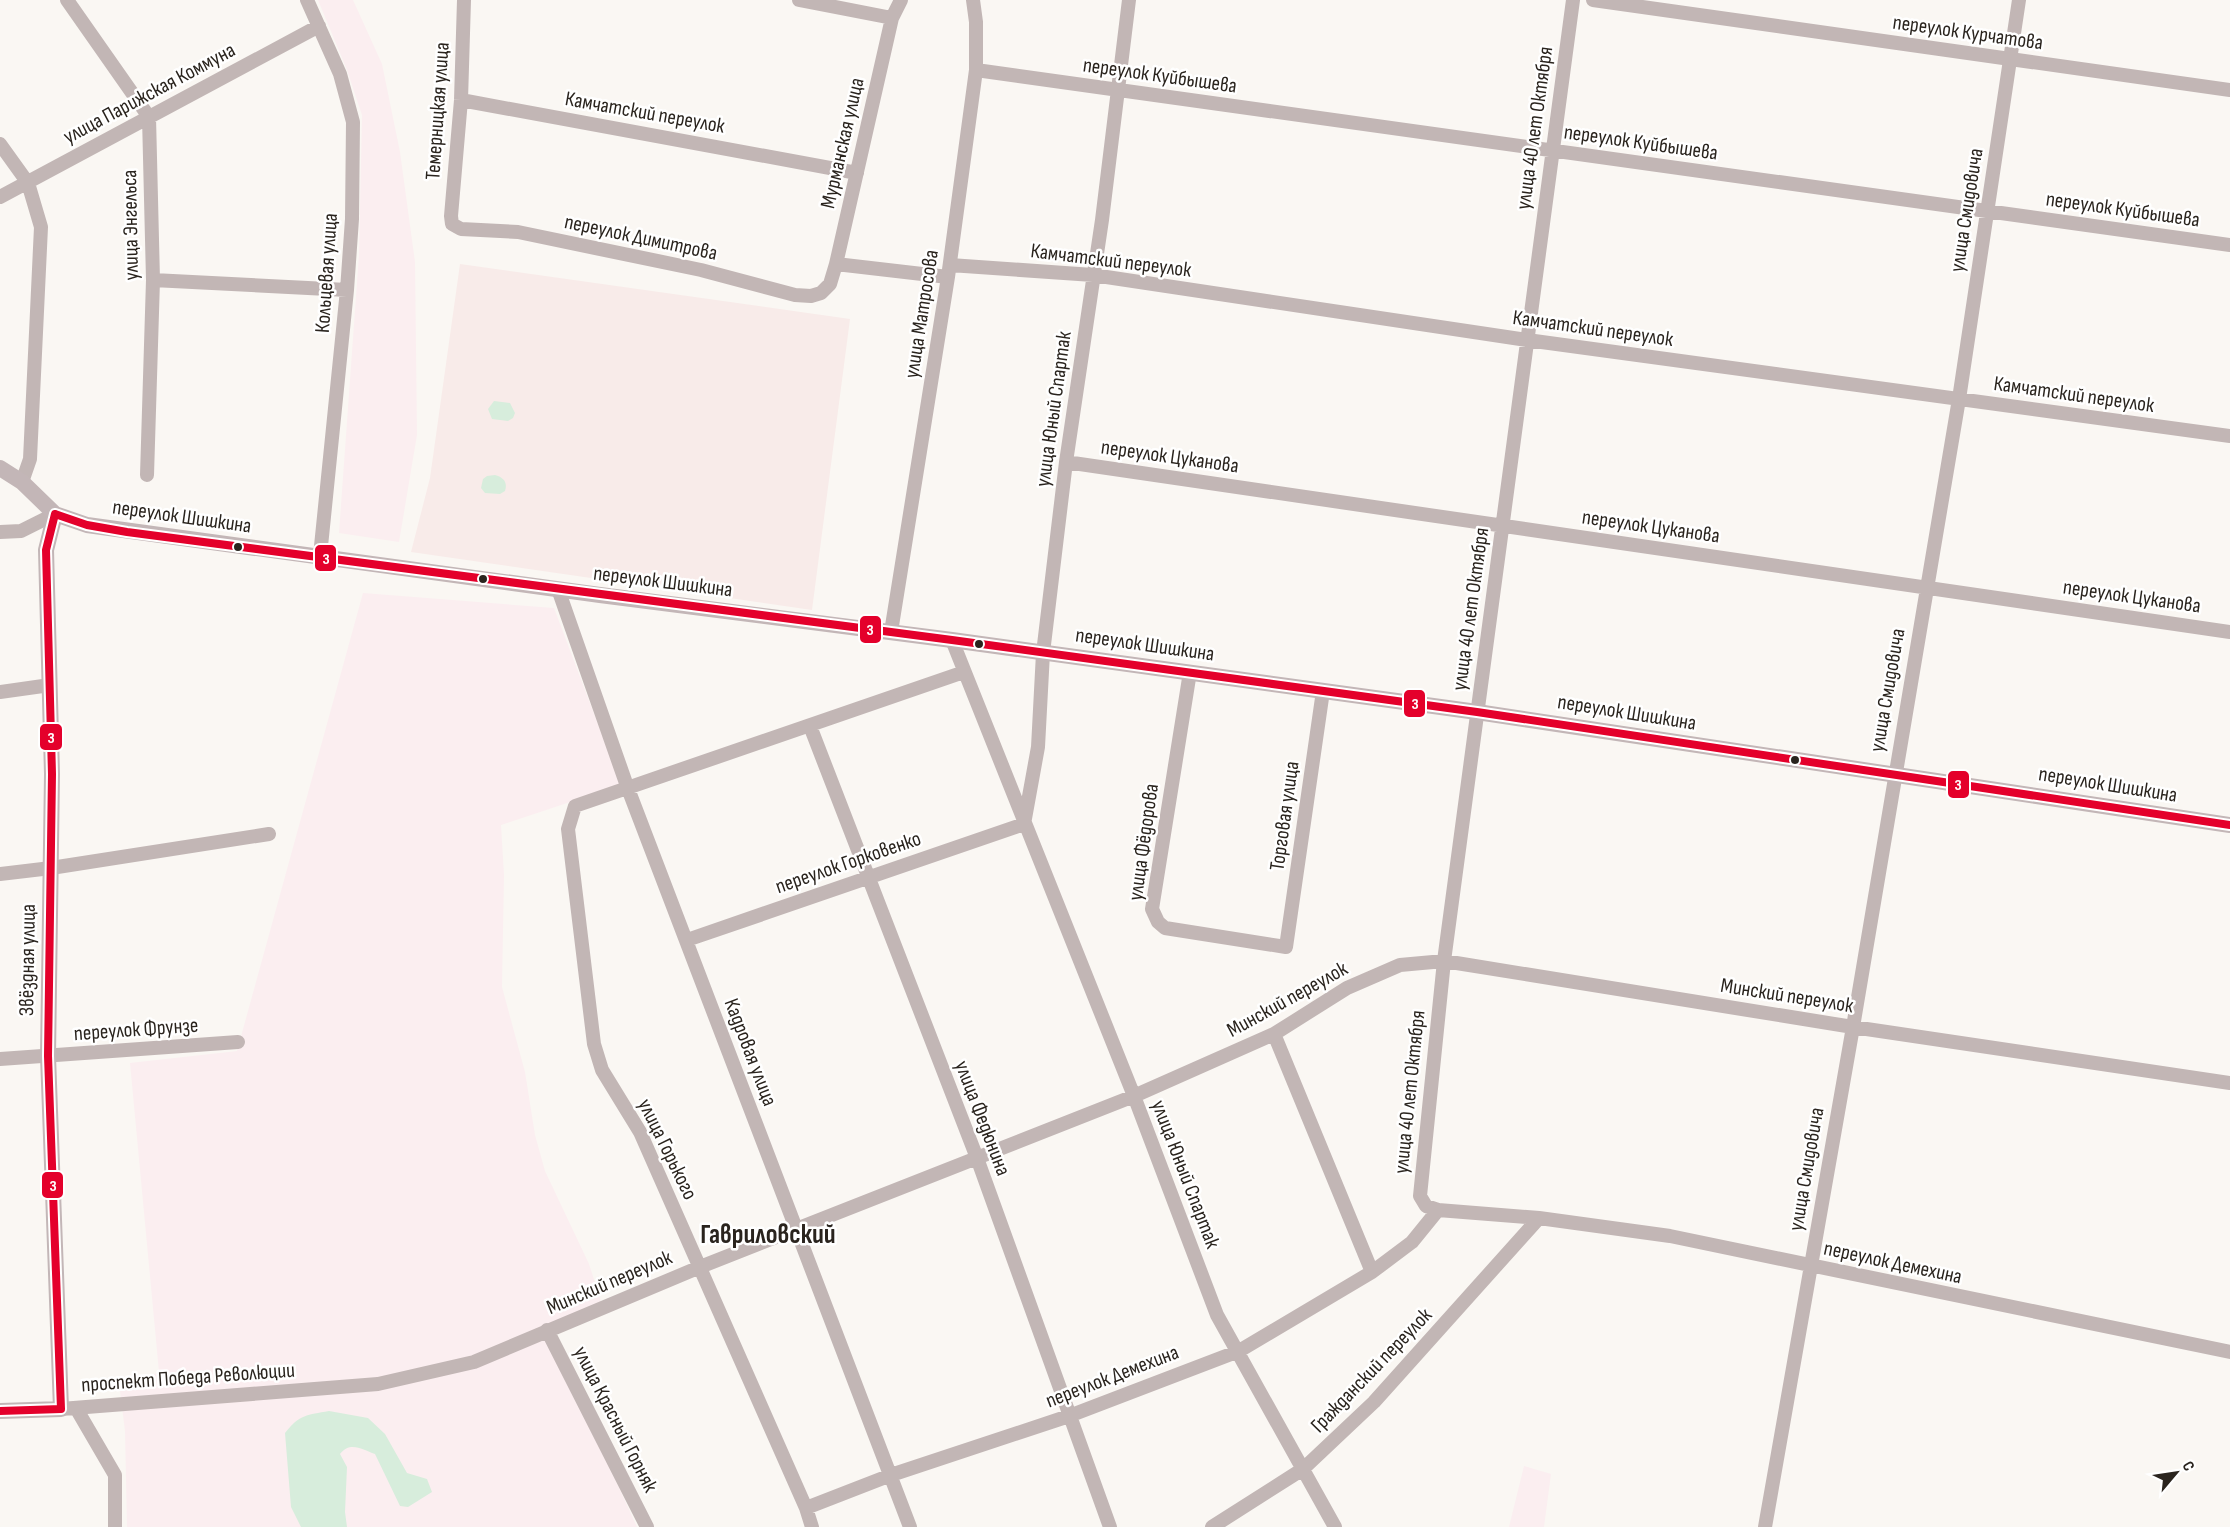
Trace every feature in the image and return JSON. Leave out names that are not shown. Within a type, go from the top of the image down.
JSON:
[{"type":"main road","points":[[0,468],[22,482],[55,514]]},
{"type":"main road","name":"переулок Шишкина","points":[[55,514],[87,525],[1477,712],[2230,825]]},
{"type":"main road","name":"Звёздная улица","points":[[55,514],[46,550],[50,685],[51,868],[48,1056],[69,1408]]},
{"type":"main road","name":"проспект Победа Революции","points":[[0,1411],[69,1408]]},
{"type":"street","points":[[67,0],[149,117]]},
{"type":"street","name":"Кольцевая улица","points":[[308,0],[340,74],[353,122],[352,219],[347,290],[320,556]]},
{"type":"street","name":"Темерницкая улица","points":[[452,224],[461,100],[464,0]]},
{"type":"street","points":[[799,0],[892,18]]},
{"type":"street","name":"Мурманская улица","points":[[820,293],[830,284],[836,264],[892,18],[901,0]]},
{"type":"street","name":"улица Матросова","points":[[891,632],[949,271],[976,70],[976,22],[973,0]]},
{"type":"street","name":"улица Юный Спартак","points":[[1024,824],[1038,747],[1043,653],[1066,462],[1094,275],[1129,0]]},
{"type":"street","name":"улица 40 лет Октября","points":[[1438,1210],[1426,1206],[1420,1196],[1444,961],[1573,0]]},
{"type":"street","name":"переулок Курчатова","points":[[1593,0],[2230,90]]},
{"type":"street","name":"улица Смидовича","points":[[1765,1527],[1853,1027],[1959,399],[2019,0]]},
{"type":"street","name":"улица Парижская Коммуна","points":[[0,197],[319,26]]},
{"type":"street","name":"переулок Куйбышева","points":[[976,70],[2230,245]]},
{"type":"street","name":"Камчатский переулок","points":[[461,100],[857,173]]},
{"type":"street","name":"улица Энгельса","points":[[147,475],[153,280],[149,117]]},
{"type":"street","points":[[0,144],[28,183],[41,227],[30,459],[22,482]]},
{"type":"street","name":"переулок Димитрова","points":[[452,224],[461,229],[518,232],[701,270],[795,295],[812,296],[820,293]]},
{"type":"street","points":[[836,264],[949,271]]},
{"type":"street","name":"Камчатский переулок","points":[[949,271],[1094,275],[1527,340],[2230,436]]},
{"type":"street","points":[[153,280],[347,290]]},
{"type":"street","name":"переулок Цуканова","points":[[1066,462],[2230,632]]},
{"type":"street","points":[[0,532],[21,531],[55,514]]},
{"type":"street","name":"Кадровая улица","points":[[558,589],[627,786],[910,1527]]},
{"type":"street","name":"улица Юный Спартак","points":[[952,640],[1134,1096],[1217,1315],[1335,1527]]},
{"type":"street","points":[[627,786],[810,726],[964,672]]},
{"type":"street","name":"улица Фёдорова","points":[[1190,672],[1152,909],[1158,922],[1164,928],[1286,947]]},
{"type":"street","points":[[0,692],[50,685]]},
{"type":"street","name":"Торговая улица","points":[[1286,947],[1323,692]]},
{"type":"street","name":"улица Федюнина","points":[[810,726],[977,1158],[1110,1527]]},
{"type":"street","name":"улица Горького","points":[[627,786],[575,806],[568,829],[594,1044],[602,1070],[640,1132],[806,1508],[812,1527]]},
{"type":"street","name":"переулок Горковенко","points":[[687,940],[1024,824]]},
{"type":"street","points":[[0,874],[269,834]]},
{"type":"street","name":"Минский переулок","points":[[378,1384],[474,1362],[700,1266],[1134,1096],[1274,1034],[1347,988],[1400,965],[1444,961],[1853,1027],[2230,1083]]},
{"type":"street","points":[[1274,1034],[1372,1272]]},
{"type":"street","name":"переулок Фрунзе","points":[[0,1059],[238,1042]]},
{"type":"street","name":"переулок Демехина","points":[[806,1508],[891,1475],[1069,1416],[1239,1351],[1372,1272],[1412,1242],[1438,1210],[1539,1218],[1670,1236],[2230,1352]]},
{"type":"street","name":"Гражданский переулок","points":[[1212,1527],[1303,1469],[1374,1402],[1539,1218]]},
{"type":"street","name":"улица Красный Горняк","points":[[547,1330],[647,1527]]},
{"type":"street","name":"проспект Победа Революции","points":[[69,1408],[378,1384]]},
{"type":"street","points":[[69,1408],[115,1474],[114,1527]]},
{"type":"shaded area","points":[[318,0],[353,0],[382,64],[400,152],[415,262],[417,435],[399,542],[339,533],[359,255],[362,115],[347,70]]},
{"type":"shaded area","points":[[460,264],[850,319],[812,610],[411,552],[430,478]]},
{"type":"shaded area","points":[[363,593],[554,608],[621,785],[501,825],[504,875],[502,987],[525,1072],[535,1135],[545,1171],[589,1264],[601,1301],[549,1333],[637,1527],[127,1527],[125,1431],[120,1391],[159,1372],[130,1063],[237,1051]]},
{"type":"shaded area","points":[[1524,1466],[1551,1474],[1544,1527],[1509,1527]]},
{"type":"green space","points":[[494,401],[510,403],[515,413],[513,418],[508,421],[492,419],[488,409]]},
{"type":"green space","points":[[495,475],[504,480],[505,491],[500,494],[485,493],[481,488],[483,479]]},
{"type":"green space","points":[[329,1411],[368,1418],[385,1434],[407,1473],[427,1479],[432,1492],[408,1507],[400,1506],[375,1454],[361,1448],[348,1448],[340,1454],[347,1467],[345,1512],[347,1527],[301,1527],[291,1507],[285,1433],[304,1416]]},
{"type":"transit line","name":"3","points":[[55,514],[87,525],[127,532],[952,640],[1477,712],[2230,825]]},
{"type":"transit line","name":"3","points":[[55,514],[46,550],[52,774],[48,1056],[61,1409]]},
{"type":"transit line","name":"3","points":[[0,1411],[61,1409]]},
{"type":"district","name":"Гавриловский","points":[[768,1234]]}]
